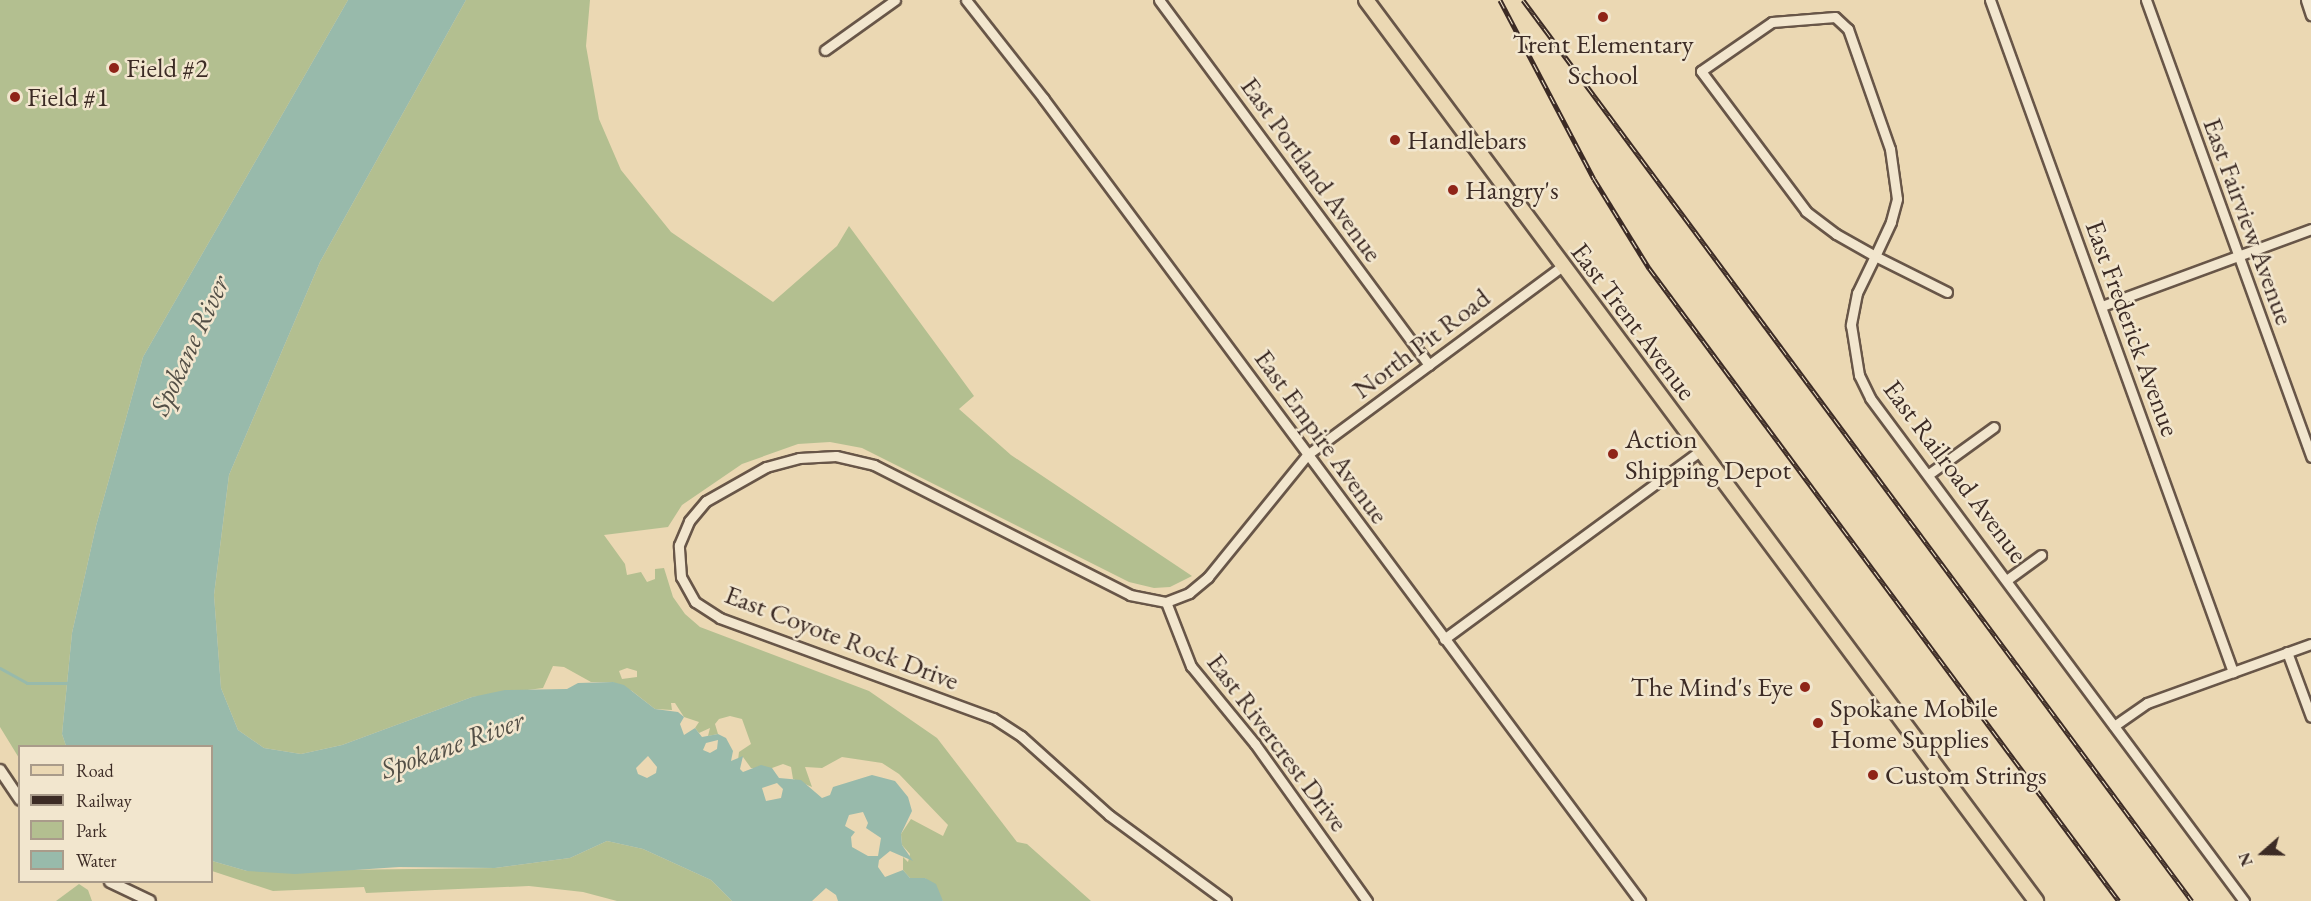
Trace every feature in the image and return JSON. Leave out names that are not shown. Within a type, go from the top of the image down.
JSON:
[{"type":"main road","name":"East Trent Avenue","points":[[1365,0],[2036,901]]},
{"type":"street","points":[[825,50],[895,0]]},
{"type":"street","name":"East Empire Avenue","points":[[966,0],[1043,98],[1306,455],[1640,901]]},
{"type":"street","name":"East Portland Avenue","points":[[1159,0],[1429,365]]},
{"type":"street","name":"East Frederick Avenue","points":[[1990,0],[2233,672]]},
{"type":"street","name":"East Fairview Avenue","points":[[2146,0],[2236,257],[2311,457]]},
{"type":"street","points":[[2306,0],[2311,15]]},
{"type":"street","name":"East Railroad Avenue","points":[[1875,256],[1836,234],[1806,211],[1701,70],[1772,22],[1835,17],[1848,29],[1896,173],[1897,200],[1892,222],[1857,293],[1851,325],[1852,351],[1870,398],[2008,579],[2244,901]]},
{"type":"street","points":[[2102,306],[2311,229]]},
{"type":"street","points":[[1875,256],[1947,292]]},
{"type":"street","name":"North Pit Road","points":[[1306,455],[1562,266]]},
{"type":"street","points":[[1929,474],[1994,427]]},
{"type":"street","points":[[1444,639],[1701,450]]},
{"type":"street","points":[[1166,602],[1189,593],[1208,577],[1306,455]]},
{"type":"street","name":"East Coyote Rock Drive","points":[[1166,602],[1130,595],[874,465],[836,456],[799,458],[766,467],[706,501],[689,521],[679,545],[681,577],[695,602],[720,618],[993,718],[1021,735],[1108,815],[1227,901]]},
{"type":"street","points":[[2008,579],[2041,555]]},
{"type":"street","name":"East Rivercrest Drive","points":[[1166,602],[1191,666],[1256,744],[1367,901]]},
{"type":"street","points":[[2114,726],[2147,704],[2311,644]]},
{"type":"street","points":[[2287,652],[2311,717]]},
{"type":"street","points":[[0,770],[18,797]]},
{"type":"street","points":[[112,883],[150,901]]},
{"type":"green space","points":[[0,0],[348,0],[143,357],[96,526],[72,633],[62,734],[66,745],[18,745],[18,756],[0,727]]},
{"type":"green space","points":[[466,0],[590,0],[586,46],[599,119],[621,170],[671,232],[773,302],[837,246],[849,226],[974,396],[959,409],[1011,455],[1192,576],[1170,587],[1154,588],[1129,582],[862,448],[830,442],[798,444],[742,464],[682,505],[668,527],[604,535],[625,564],[627,575],[641,572],[647,582],[655,579],[655,569],[664,568],[673,597],[685,614],[700,627],[869,691],[937,738],[1017,842],[1027,844],[1091,901],[943,901],[925,878],[910,878],[903,870],[903,857],[908,862],[910,854],[902,845],[901,834],[911,819],[943,836],[948,825],[899,774],[882,763],[842,757],[822,768],[805,767],[812,787],[793,779],[791,767],[783,764],[772,768],[751,768],[743,757],[738,760],[739,752],[751,744],[742,719],[730,716],[719,719],[715,724],[718,734],[708,736],[710,728],[699,733],[695,728],[699,722],[684,717],[675,703],[671,703],[672,710],[655,709],[632,691],[612,682],[591,682],[564,667],[553,666],[543,688],[472,697],[342,745],[301,754],[264,748],[238,730],[221,688],[214,595],[229,475],[320,262]],"holes":[[[627,668],[637,671],[637,677],[622,679],[619,671]]]},
{"type":"green space","points":[[607,841],[643,849],[711,880],[732,901],[617,901],[583,892],[529,886],[366,893],[364,887],[273,891],[213,871],[213,861],[247,871],[495,868],[570,858]]},
{"type":"green space","points":[[79,884],[88,890],[92,901],[56,901]]},
{"type":"water","name":"Spokane River","points":[[348,0],[466,0],[320,262],[229,475],[214,595],[221,688],[238,730],[264,748],[301,754],[342,745],[472,697],[505,690],[567,689],[578,683],[613,682],[624,685],[655,709],[678,712],[684,717],[680,724],[684,735],[695,728],[702,737],[718,734],[726,738],[733,751],[731,761],[743,756],[740,769],[743,772],[761,765],[772,768],[779,778],[801,780],[822,798],[830,795],[833,787],[872,775],[895,781],[908,797],[912,811],[901,834],[902,845],[913,861],[890,851],[879,860],[878,867],[885,877],[903,870],[910,878],[925,878],[936,884],[943,901],[838,901],[836,895],[826,888],[812,901],[732,901],[711,880],[643,849],[607,841],[570,858],[495,868],[399,867],[295,874],[247,871],[213,861],[213,745],[66,745],[62,734],[72,633],[96,526],[143,357]],"holes":[[[718,740],[717,749],[710,753],[703,750],[706,743]],[[648,756],[657,767],[656,773],[647,778],[638,774],[636,768]],[[777,783],[783,789],[781,798],[766,801],[762,788]],[[863,812],[868,823],[866,828],[881,838],[878,856],[868,856],[852,847],[851,837],[855,832],[845,826],[849,815]]]},
{"type":"waterway","points":[[0,668],[27,683],[67,683]]},
{"type":"railway","points":[[1500,0],[1594,179],[1649,268],[2119,901]]},
{"type":"railway","points":[[1523,0],[2192,901]]},
{"type":"place","name":"Trent Elementary School","points":[[1603,17]]},
{"type":"place","name":"Field #2","points":[[114,68]]},
{"type":"place","name":"Field #1","points":[[15,97]]},
{"type":"place","name":"Handlebars","points":[[1395,140]]},
{"type":"place","name":"Hangry's","points":[[1453,190]]},
{"type":"place","name":"Action Shipping Depot","points":[[1613,454]]},
{"type":"place","name":"The Mind's Eye","points":[[1805,687]]},
{"type":"place","name":"Spokane Mobile Home Supplies","points":[[1818,723]]},
{"type":"place","name":"Custom Strings","points":[[1873,775]]}]
